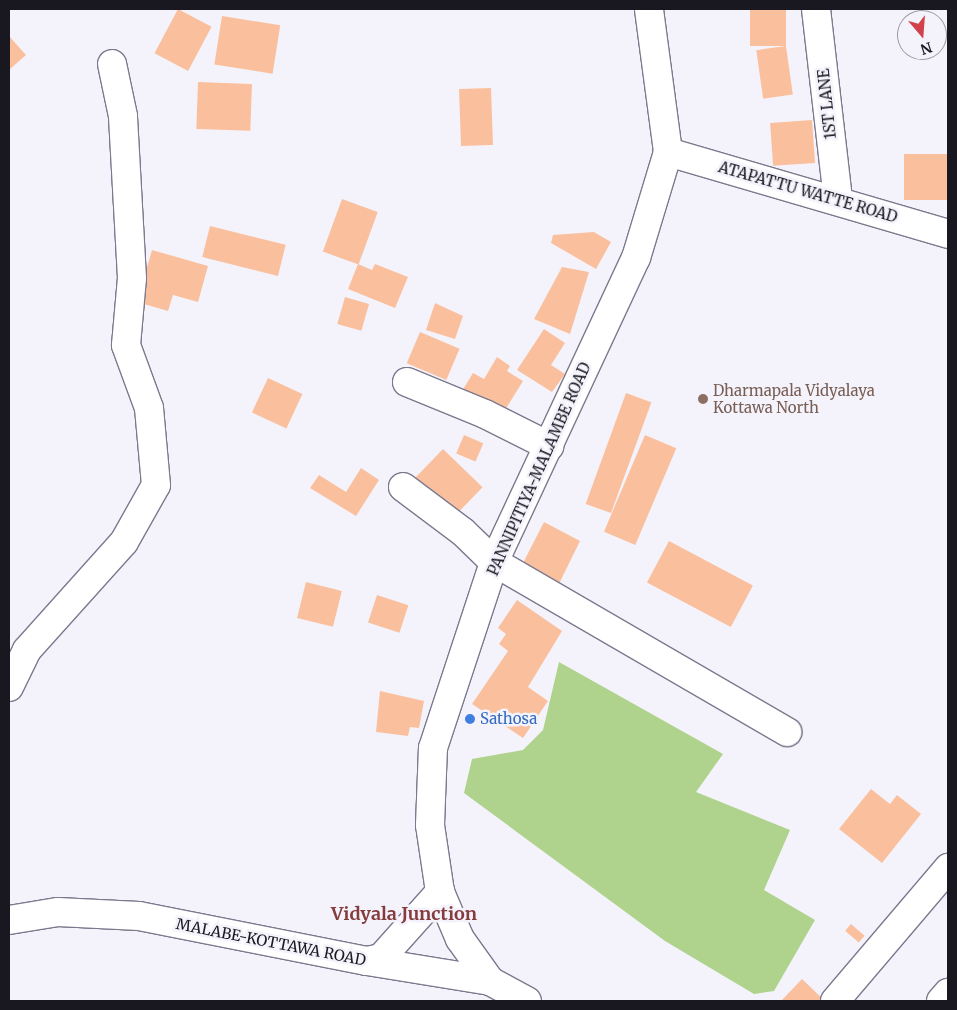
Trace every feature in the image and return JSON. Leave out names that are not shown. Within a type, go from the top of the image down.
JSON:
[{"type":"street","name":"PANNIPITIYA-MALAMBE ROAD","points":[[490,981],[460,938],[440,892],[430,825],[433,748],[494,562],[636,258],[668,152],[649,9]]},
{"type":"street","name":"1ST LANE","points":[[816,9],[838,200]]},
{"type":"street","points":[[9,687],[27,650],[124,542],[156,485],[149,408],[126,345],[132,278],[124,116],[112,64]]},
{"type":"street","name":"ATAPATTU WATTE ROAD","points":[[668,152],[838,200],[948,234]]},
{"type":"street","points":[[407,382],[485,414],[549,446]]},
{"type":"street","points":[[402,487],[463,532],[494,562],[787,732]]},
{"type":"street","points":[[835,1001],[948,868]]},
{"type":"street","points":[[367,961],[381,958],[440,892]]},
{"type":"street","name":"MALABE-KOTTAWA ROAD","points":[[9,920],[58,912],[140,916],[367,961],[490,981],[527,1001]]},
{"type":"street","points":[[941,1001],[948,993]]},
{"type":"green space","points":[[559,662],[723,754],[696,792],[790,830],[764,890],[815,920],[774,991],[754,994],[665,941],[464,793],[472,759],[523,750],[543,730]]},
{"type":"building","points":[[178,9],[212,27],[188,71],[155,53]]},
{"type":"building","points":[[750,9],[786,9],[786,46],[750,46]]},
{"type":"building","points":[[222,16],[280,25],[273,74],[214,64]]},
{"type":"building","points":[[9,36],[26,55],[9,70]]},
{"type":"building","points":[[786,46],[793,95],[763,99],[756,50]]},
{"type":"building","points":[[198,82],[252,84],[250,131],[196,129]]},
{"type":"building","points":[[491,88],[493,145],[461,146],[459,89]]},
{"type":"building","points":[[812,120],[815,163],[773,166],[770,123]]},
{"type":"building","points":[[904,154],[948,154],[948,200],[904,200]]},
{"type":"building","points":[[342,199],[378,212],[359,265],[323,252]]},
{"type":"building","points":[[210,226],[286,245],[278,276],[202,257]]},
{"type":"building","points":[[594,232],[611,242],[596,269],[551,243],[553,235]]},
{"type":"building","points":[[152,250],[208,266],[198,302],[173,295],[168,311],[137,302]]},
{"type":"building","points":[[358,264],[372,270],[375,264],[408,277],[395,308],[348,289]]},
{"type":"building","points":[[562,267],[589,272],[570,334],[534,319]]},
{"type":"building","points":[[345,297],[369,304],[361,331],[337,324]]},
{"type":"building","points":[[435,303],[463,316],[455,339],[426,330]]},
{"type":"building","points":[[544,329],[565,343],[551,365],[565,374],[552,392],[517,370]]},
{"type":"building","points":[[420,332],[460,349],[446,380],[407,363]]},
{"type":"building","points":[[497,357],[510,366],[507,371],[523,381],[502,415],[462,391],[473,373],[484,379]]},
{"type":"building","points":[[268,378],[302,394],[286,428],[252,412]]},
{"type":"building","points":[[626,393],[651,402],[611,513],[586,504]]},
{"type":"building","points":[[464,435],[483,443],[476,462],[456,453]]},
{"type":"building","points":[[645,435],[676,448],[635,545],[604,532]]},
{"type":"building","points":[[443,449],[483,487],[453,517],[414,479]]},
{"type":"building","points":[[361,468],[379,480],[356,516],[310,488],[319,475],[346,492]]},
{"type":"building","points":[[544,522],[580,541],[554,594],[522,565]]},
{"type":"building","points":[[669,541],[753,586],[731,627],[647,582]]},
{"type":"building","points":[[306,582],[342,591],[333,627],[297,618]]},
{"type":"building","points":[[377,595],[408,605],[399,633],[368,623]]},
{"type":"building","points":[[517,600],[562,631],[528,687],[548,701],[523,738],[472,704],[508,651],[499,644],[506,634],[498,628]]},
{"type":"building","points":[[380,691],[424,701],[419,728],[410,727],[408,736],[376,732]]},
{"type":"building","points":[[871,789],[890,804],[897,795],[921,814],[882,863],[839,829]]},
{"type":"building","points":[[851,924],[865,936],[859,943],[845,931]]},
{"type":"building","points":[[802,979],[825,1001],[781,1001]]},
{"type":"place","name":"Dharmapala Vidyalaya Kottawa North","points":[[703,399]]},
{"type":"place","name":"Sathosa","points":[[470,719]]},
{"type":"district","name":"Vidyala Junction","points":[[404,914]]}]
